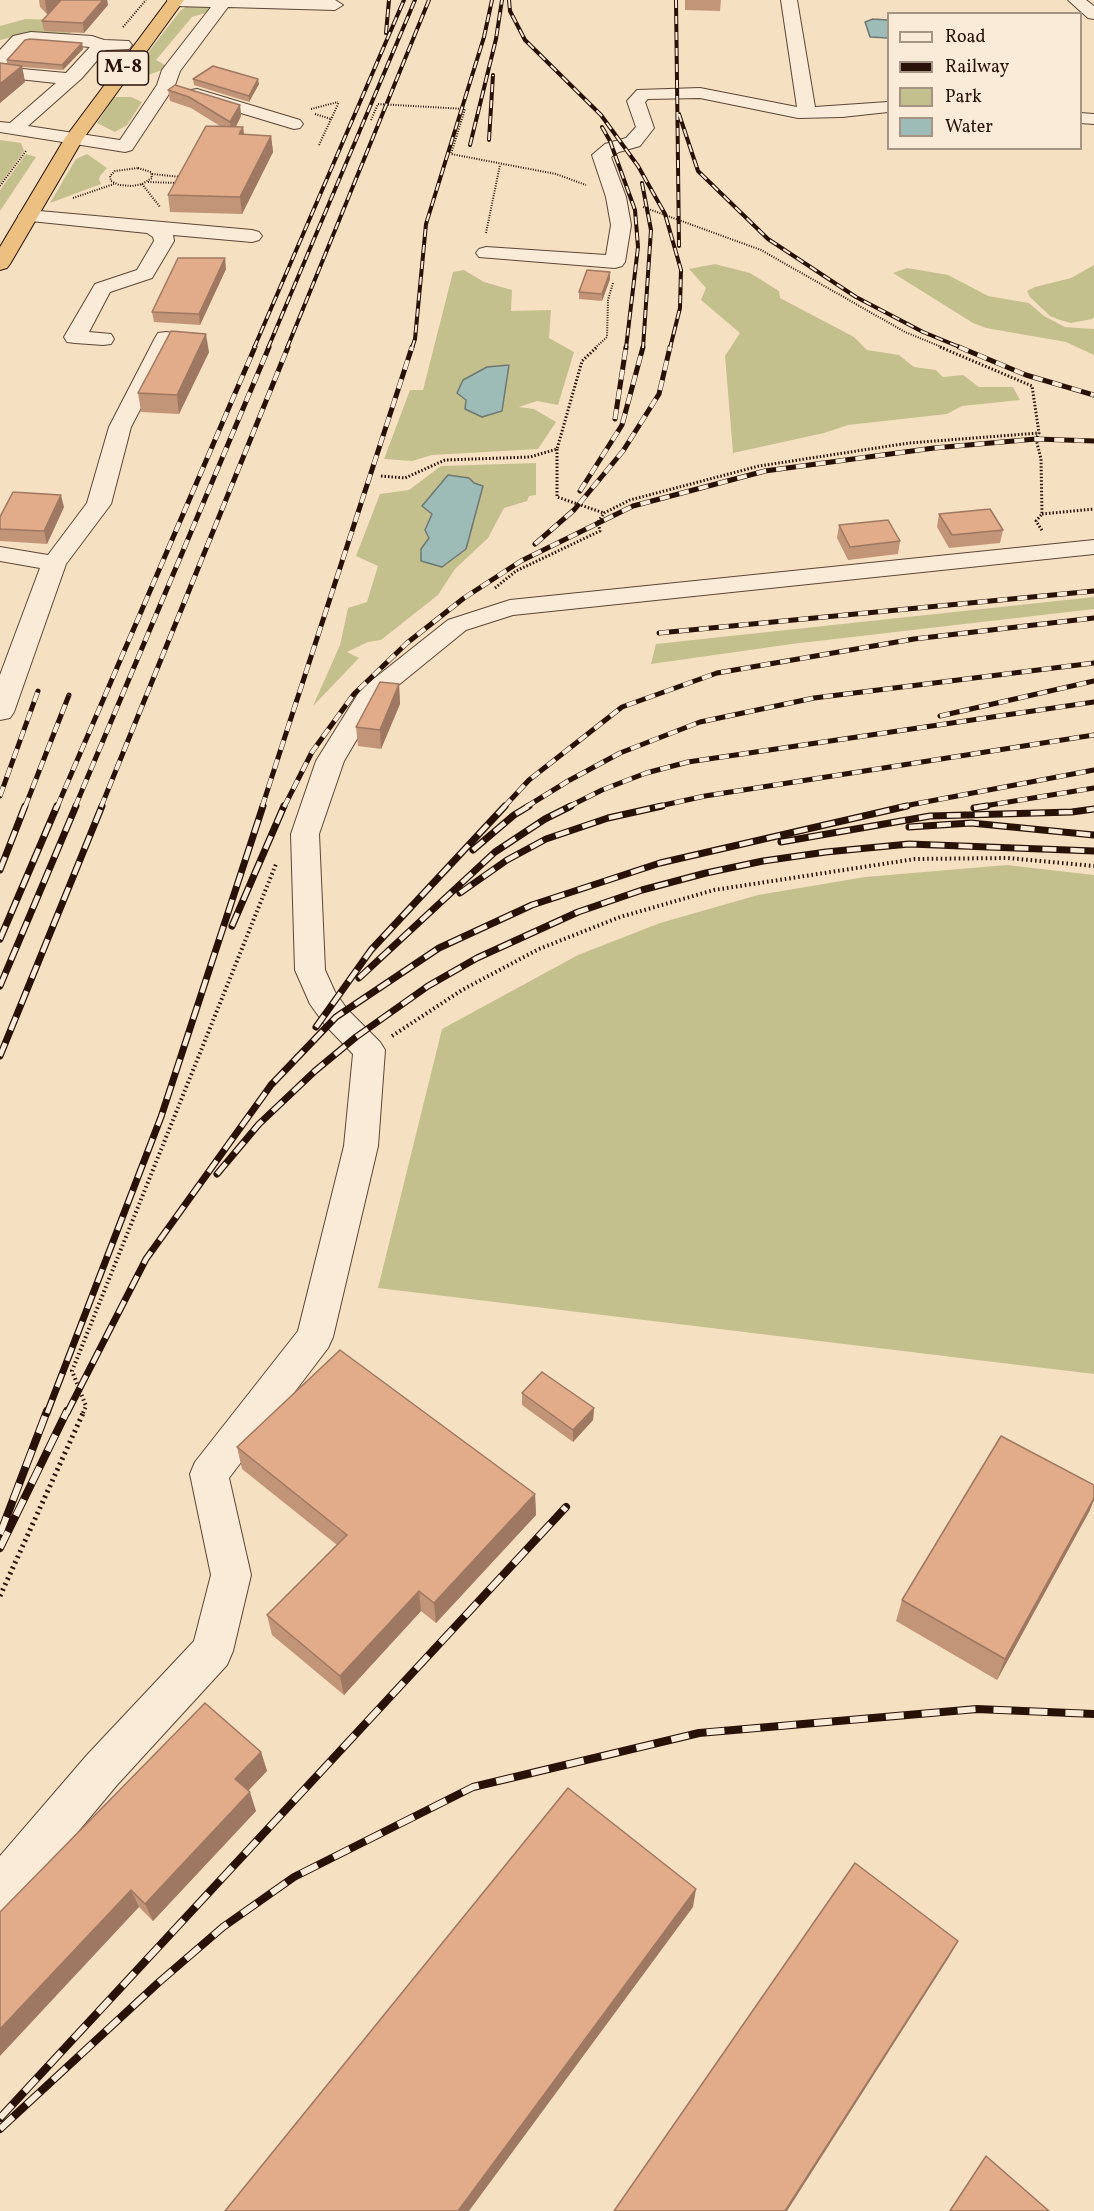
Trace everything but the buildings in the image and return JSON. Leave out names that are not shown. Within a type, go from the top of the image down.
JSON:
[{"type":"highway","name":"М-8","points":[[0,233],[66,137],[123,45],[158,0]]},
{"type":"highway","name":"М-8","points":[[0,264],[36,217],[66,137],[175,0]]},
{"type":"street","points":[[175,0],[335,5]]},
{"type":"street","points":[[789,0],[807,113]]},
{"type":"street","points":[[1076,0],[1094,14]]},
{"type":"street","points":[[7,128],[125,146],[166,85],[171,70],[222,3]]},
{"type":"street","points":[[0,60],[20,40],[31,37],[93,41],[101,45],[123,45]]},
{"type":"street","points":[[7,128],[70,79],[101,45]]},
{"type":"street","points":[[0,72],[70,79]]},
{"type":"street","points":[[166,85],[299,118]]},
{"type":"street","points":[[486,245],[572,265],[615,262],[621,225],[616,197],[601,155],[612,148],[633,142],[645,129],[636,101],[643,94],[700,93],[798,113],[887,107]]},
{"type":"street","points":[[36,217],[252,236]]},
{"type":"street","points":[[133,294],[164,241],[163,235],[152,227]]},
{"type":"street","points":[[103,339],[75,337],[102,288],[145,274]]},
{"type":"street","points":[[0,712],[54,562],[99,504],[120,427],[166,338]]},
{"type":"street","points":[[0,1890],[102,1770],[212,1651],[231,1575],[209,1474],[315,1337],[361,1146],[369,1050],[336,1017],[321,996],[310,970],[305,834],[330,761],[370,695],[457,625],[510,608],[1094,547]]},
{"type":"street","points":[[0,554],[54,562]]},
{"type":"path","points":[[299,118],[339,102],[319,145]]},
{"type":"path","points":[[371,120],[378,104],[465,109],[451,154],[556,174],[761,250],[905,332],[1032,386],[1038,433],[1036,439],[1041,459],[1042,514],[1036,521],[1044,535]]},
{"type":"path","points":[[0,186],[20,157],[26,153],[26,146]]},
{"type":"path","points":[[486,245],[500,165]]},
{"type":"path","points":[[115,184],[111,179],[111,174],[121,169],[138,168],[152,174],[180,176],[183,179],[176,192]]},
{"type":"path","points":[[148,182],[152,174]]},
{"type":"path","points":[[36,217],[55,204],[115,184],[132,186],[148,182],[182,182]]},
{"type":"path","points":[[604,513],[557,497],[557,449],[582,361],[607,337],[608,300],[615,277]]},
{"type":"path","points":[[492,591],[516,571],[600,531],[598,522],[604,513],[630,500],[759,466],[909,443],[1038,433]]},
{"type":"path","points":[[381,476],[405,478],[445,460],[530,457],[557,449]]},
{"type":"path","points":[[1042,514],[1094,509]]},
{"type":"path","points":[[369,1050],[462,990],[539,949],[620,917],[714,890],[915,859],[1008,858],[1094,866]]},
{"type":"path","points":[[0,1596],[86,1406],[72,1371],[278,859]]},
{"type":"green space","points":[[189,5],[210,8],[209,12],[192,17],[156,60],[165,65],[165,69],[148,75],[132,73],[181,10]]},
{"type":"green space","points":[[25,19],[64,20],[74,31],[67,35],[22,35],[0,40],[0,26]]},
{"type":"green space","points":[[114,97],[131,97],[142,102],[127,125],[115,132],[97,123]]},
{"type":"green space","points":[[0,140],[21,143],[24,151],[0,184]]},
{"type":"green space","points":[[26,154],[36,157],[0,211],[0,190]]},
{"type":"green space","points":[[87,154],[107,168],[100,176],[101,184],[50,203],[76,159]]},
{"type":"green space","points":[[715,264],[750,273],[779,291],[780,298],[854,337],[867,350],[899,355],[914,367],[936,370],[943,377],[963,375],[979,387],[1013,387],[1020,400],[962,406],[947,414],[848,425],[824,433],[733,453],[725,356],[740,333],[701,300],[706,288],[689,269]]},
{"type":"green space","points":[[1094,265],[1094,317],[1092,319],[1071,323],[1050,316],[1030,297],[1027,291],[1071,278]]},
{"type":"green space","points":[[907,268],[948,275],[988,296],[1029,303],[1044,316],[1065,327],[1094,329],[1094,355],[1066,342],[986,328],[973,323],[893,273]]},
{"type":"green space","points":[[464,270],[484,282],[512,290],[511,311],[551,310],[549,338],[574,352],[558,405],[537,401],[519,407],[534,409],[556,422],[538,449],[432,455],[412,461],[384,459],[410,390],[423,390],[453,272]]},
{"type":"green space","points":[[536,463],[536,495],[529,496],[527,501],[504,508],[488,538],[455,569],[438,595],[381,640],[368,642],[347,652],[359,658],[313,706],[340,645],[348,608],[367,602],[378,566],[356,556],[380,494],[409,490],[441,466]]},
{"type":"green space","points":[[1094,597],[1094,609],[792,644],[651,664],[656,644]]},
{"type":"green space","points":[[1007,865],[1094,875],[1094,1374],[378,1288],[442,1029],[578,955],[660,923],[758,895],[865,877]]},
{"type":"water","points":[[873,19],[887,20],[887,38],[870,37],[865,22]]},
{"type":"water","points":[[509,365],[502,411],[482,417],[465,409],[466,400],[457,393],[463,380],[487,367]]},
{"type":"water","points":[[448,475],[469,478],[474,483],[483,486],[466,549],[442,567],[421,561],[421,549],[429,538],[425,530],[432,514],[422,506]]},
{"type":"railway","points":[[386,33],[389,0]]},
{"type":"railway","points":[[254,348],[404,0]]},
{"type":"railway","points":[[268,348],[415,0]]},
{"type":"railway","points":[[287,348],[429,0]]},
{"type":"railway","points":[[412,348],[415,339],[426,224],[484,37],[492,0]]},
{"type":"railway","points":[[470,145],[496,39],[502,0]]},
{"type":"railway","points":[[509,0],[510,11],[525,40],[601,115],[638,166],[665,214],[681,270],[680,308],[670,348]]},
{"type":"railway","points":[[676,0],[679,246]]},
{"type":"railway","points":[[489,140],[493,75]]},
{"type":"railway","points":[[679,114],[698,171],[768,239],[856,297],[923,332],[962,348]]},
{"type":"railway","points":[[602,127],[610,141],[635,210],[638,247],[626,348]]},
{"type":"railway","points":[[642,183],[651,230],[643,348]]},
{"type":"railway","points":[[57,807],[255,347]]},
{"type":"railway","points":[[75,807],[269,347]]},
{"type":"railway","points":[[101,807],[288,347]]},
{"type":"railway","points":[[262,807],[412,347]]},
{"type":"railway","points":[[615,419],[626,347]]},
{"type":"railway","points":[[580,491],[622,425],[643,347]]},
{"type":"railway","points":[[535,544],[574,510],[623,451],[659,394],[670,347]]},
{"type":"railway","points":[[959,347],[1026,375],[1094,395]]},
{"type":"railway","points":[[284,807],[312,752],[354,694],[407,643],[464,598],[521,561],[633,506],[765,471],[934,448],[1036,439],[1094,441]]},
{"type":"railway","points":[[659,633],[1094,591]]},
{"type":"railway","points":[[504,807],[529,780],[622,707],[717,673],[914,639],[1094,618]]},
{"type":"railway","points":[[526,807],[620,753],[700,722],[814,698],[1094,663]]},
{"type":"railway","points":[[940,716],[1094,681]]},
{"type":"railway","points":[[0,796],[38,691]]},
{"type":"railway","points":[[25,807],[69,695]]},
{"type":"railway","points":[[568,807],[602,790],[646,773],[688,762],[1094,702]]},
{"type":"railway","points":[[655,807],[705,796],[1094,735]]},
{"type":"railway","points":[[899,807],[1094,770]]},
{"type":"railway","points":[[978,807],[1094,788]]},
{"type":"railway","points":[[0,870],[25,806]]},
{"type":"railway","points":[[0,939],[57,806]]},
{"type":"railway","points":[[0,986],[76,806]]},
{"type":"railway","points":[[0,1056],[102,806]]},
{"type":"railway","points":[[47,1413],[161,1117],[263,806]]},
{"type":"railway","points":[[232,926],[284,806]]},
{"type":"railway","points":[[316,1027],[371,950],[505,806]]},
{"type":"railway","points":[[473,850],[514,815],[529,806]]},
{"type":"railway","points":[[359,978],[495,852],[545,819],[571,806]]},
{"type":"railway","points":[[460,893],[507,860],[546,839],[608,818],[662,806]]},
{"type":"railway","points":[[67,1413],[146,1259],[271,1085],[336,1017],[439,948],[532,905],[660,863],[907,806]]},
{"type":"railway","points":[[974,808],[987,806]]},
{"type":"railway","points":[[781,842],[930,816],[1072,812],[1094,809]]},
{"type":"railway","points":[[909,827],[971,823],[1094,835]]},
{"type":"railway","points":[[217,1174],[259,1124],[315,1071],[356,1037],[428,986],[477,958],[578,912],[642,890],[706,873],[763,861],[826,852],[909,844],[1094,851]]},
{"type":"railway","points":[[0,1534],[47,1411]]},
{"type":"railway","points":[[0,1548],[67,1411]]},
{"type":"railway","points":[[0,2118],[566,1507]]},
{"type":"railway","points":[[0,2129],[158,1983],[223,1927],[294,1877],[473,1787],[699,1733],[977,1709],[1094,1714]]}]
